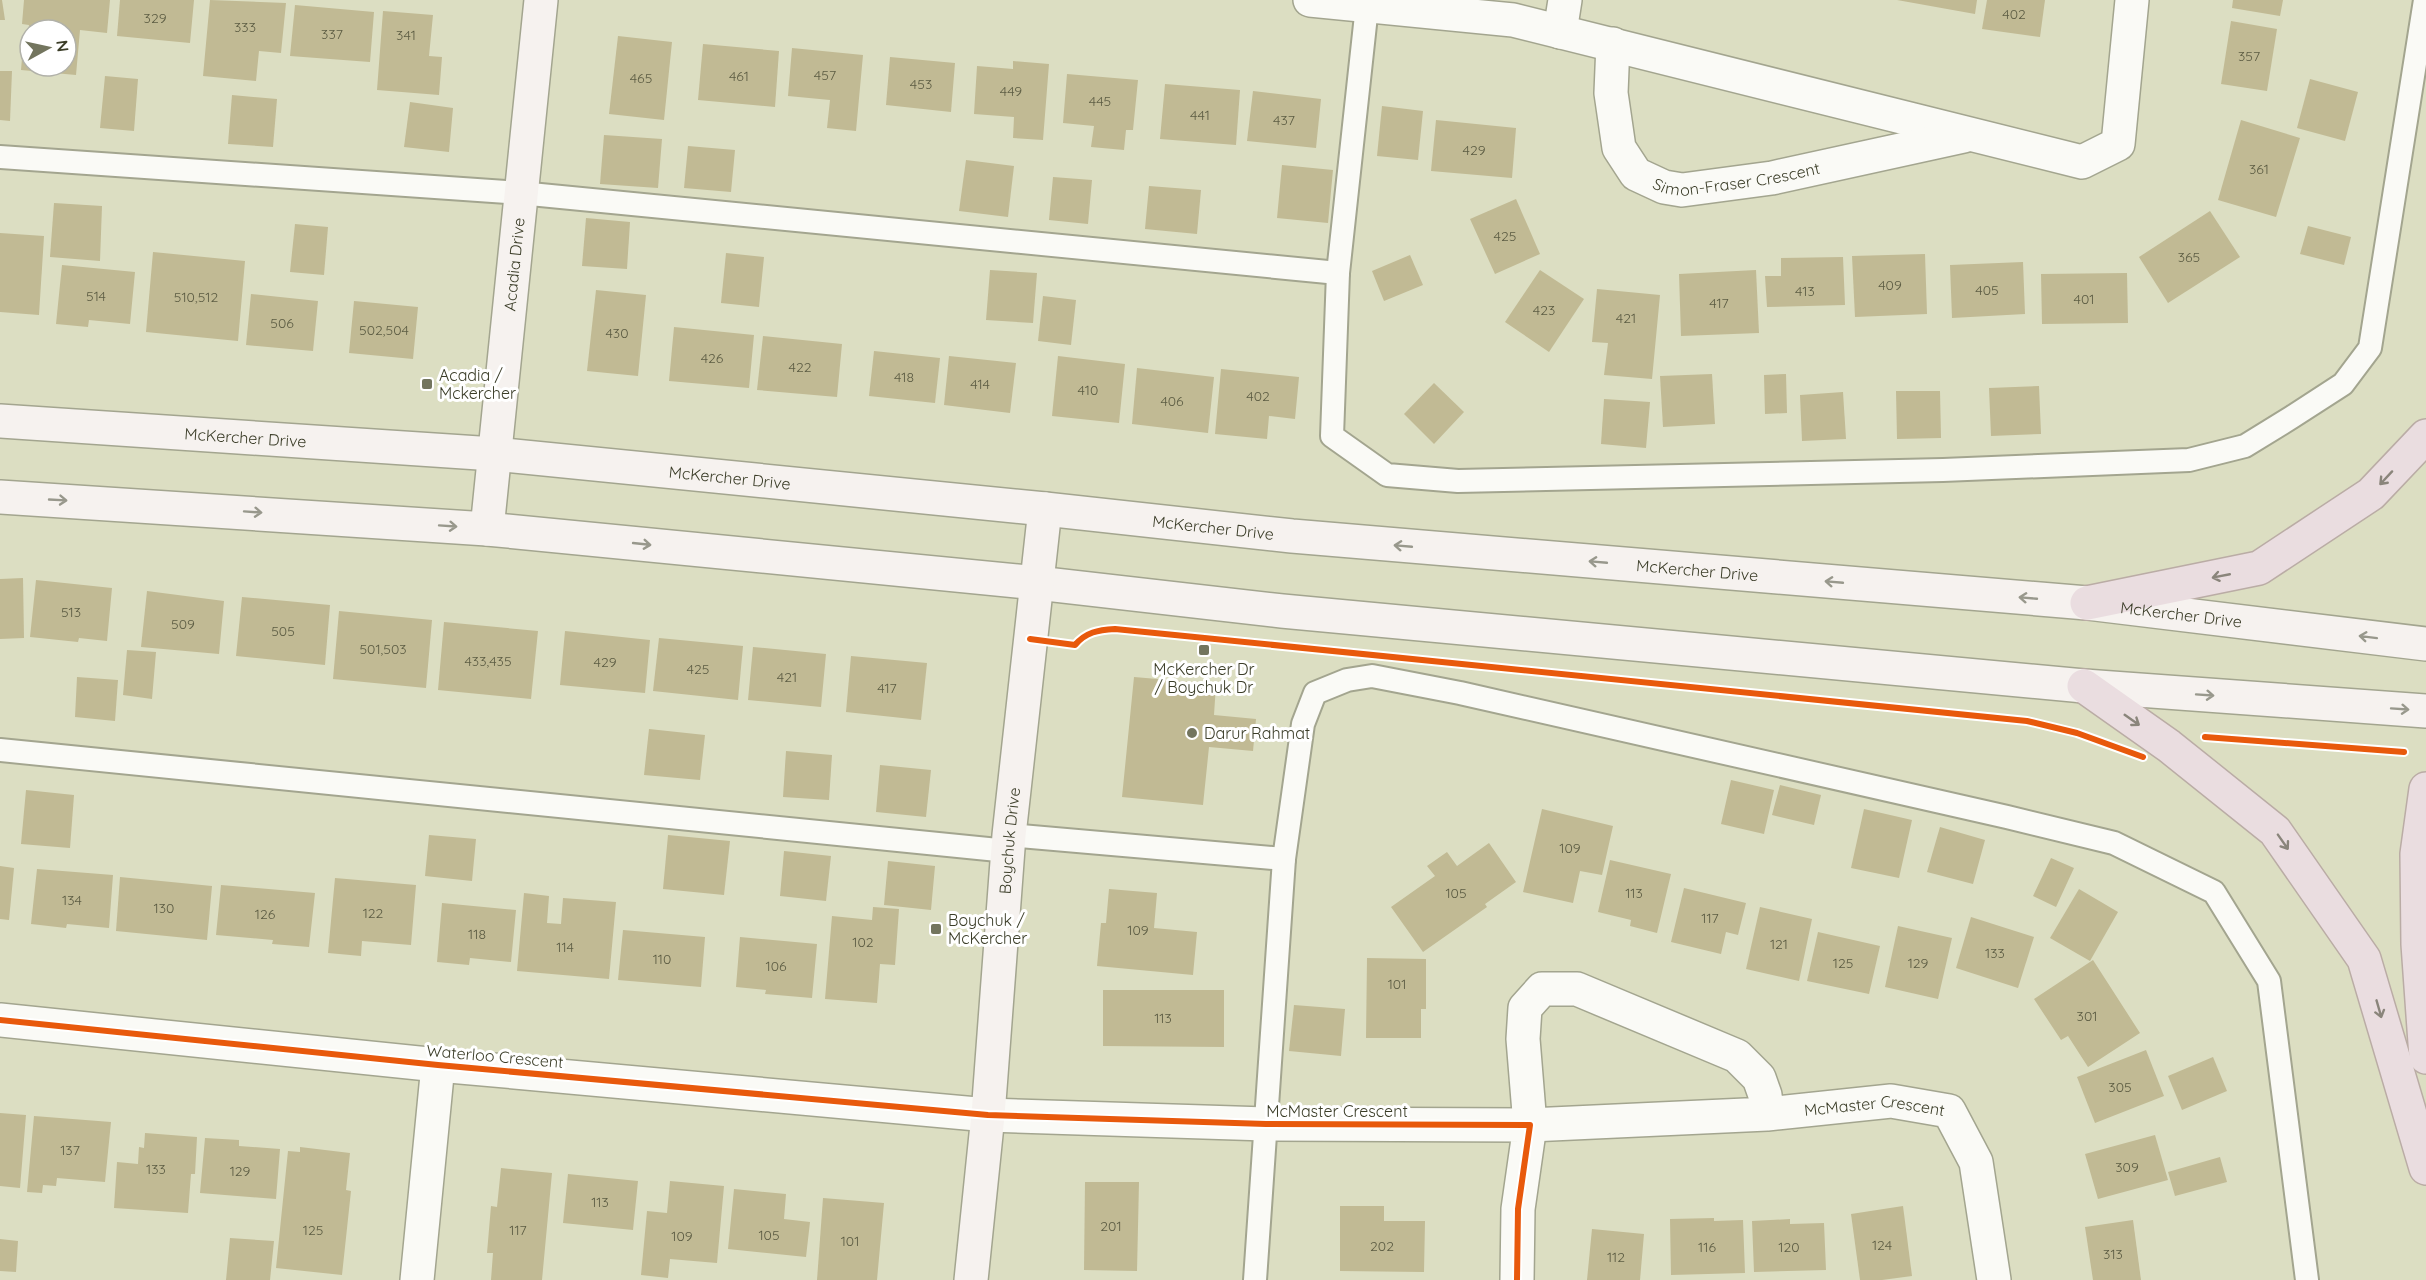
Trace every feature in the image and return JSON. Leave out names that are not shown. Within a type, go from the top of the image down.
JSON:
[{"type":"highway","points":[[2087,603],[2259,568],[2371,494],[2426,436]]},
{"type":"highway","points":[[2084,686],[2169,746],[2275,831],[2364,959],[2426,1168]]},
{"type":"highway","points":[[2426,789],[2417,854],[2418,944],[2426,1057]]},
{"type":"main road","name":"Acadia Drive","points":[[487,529],[541,0]]},
{"type":"main road","name":"McKercher Drive","points":[[0,421],[494,454],[1292,536],[2087,603],[2426,644]]},
{"type":"main road","points":[[0,497],[152,505],[487,529],[1037,583],[1293,612],[2084,686],[2426,711]]},
{"type":"main road","name":"Boychuk Drive","points":[[970,1280],[988,1115],[1008,843],[1045,509]]},
{"type":"street","name":"Simon-Fraser Crescent","points":[[1310,0],[1513,20],[2082,162],[2118,144],[2132,0]]},
{"type":"street","points":[[1560,32],[1565,0]]},
{"type":"street","name":"Simon-Fraser Crescent","points":[[1613,44],[1611,93],[1619,148],[1636,174],[1664,187],[1682,189],[1772,178],[1972,135]]},
{"type":"street","points":[[1518,1280],[1518,1209],[1530,1125],[1522,1039],[1526,1008],[1542,988],[1577,989],[1737,1056],[1759,1078],[1765,1095],[1767,1114]]},
{"type":"street","name":"Waterloo Crescent","points":[[0,1020],[438,1065],[988,1115]]},
{"type":"street","name":"Waterloo Crescent","points":[[417,1280],[438,1065]]},
{"type":"street","name":"McMaster Crescent","points":[[988,1115],[1266,1124],[1530,1125],[1767,1114],[1891,1101],[1948,1111],[1976,1162],[1994,1280]]},
{"type":"lane","points":[[1367,6],[1338,273],[1332,436],[1387,475],[1458,481],[1943,470],[2189,460],[2245,446],[2343,384],[2370,348],[2425,0]]},
{"type":"lane","points":[[0,156],[520,193],[1338,273]]},
{"type":"lane","points":[[1255,1280],[1284,859],[1303,724],[1315,693],[1347,680],[1372,676],[1460,693],[2114,843],[2214,892],[2269,981],[2307,1280]]},
{"type":"lane","points":[[0,750],[1008,843],[1284,859]]},
{"type":"building","points":[[0,0],[2,0],[5,20],[0,20]]},
{"type":"building","points":[[24,0],[110,0],[107,33],[80,30],[78,52],[78,18],[22,18]]},
{"type":"building","points":[[120,0],[194,0],[190,43],[117,36]]},
{"type":"building","points":[[210,0],[286,3],[281,53],[259,51],[256,81],[203,76]]},
{"type":"building","points":[[1897,0],[1977,0],[1975,14]]},
{"type":"building","points":[[1987,0],[2045,0],[2040,37],[1982,29]]},
{"type":"building","points":[[2233,0],[2283,0],[2280,16],[2232,8]]},
{"type":"building","points":[[295,5],[374,12],[370,62],[290,56]]},
{"type":"building","points":[[383,11],[433,15],[429,56],[442,57],[439,95],[377,90]]},
{"type":"building","points":[[2231,21],[2277,29],[2267,91],[2221,84]]},
{"type":"building","points":[[618,36],[672,42],[664,120],[609,114]]},
{"type":"building","points":[[703,44],[779,51],[775,107],[698,100]]},
{"type":"building","points":[[792,48],[863,55],[856,131],[827,128],[830,100],[788,96]]},
{"type":"building","points":[[890,57],[955,63],[951,112],[886,105]]},
{"type":"building","points":[[1013,61],[1049,64],[1043,140],[1013,138],[1014,117],[974,114],[977,66],[1013,69]]},
{"type":"building","points":[[0,71],[12,71],[10,121],[0,120]]},
{"type":"building","points":[[1067,74],[1138,80],[1133,130],[1126,130],[1124,150],[1091,147],[1094,126],[1063,123]]},
{"type":"building","points":[[105,76],[138,79],[134,131],[100,128]]},
{"type":"building","points":[[2310,79],[2358,92],[2345,141],[2297,128]]},
{"type":"building","points":[[1165,84],[1240,90],[1236,145],[1160,139]]},
{"type":"building","points":[[1253,91],[1321,99],[1316,148],[1247,141]]},
{"type":"building","points":[[232,95],[277,99],[273,147],[228,144]]},
{"type":"building","points":[[410,102],[453,108],[449,152],[404,147]]},
{"type":"building","points":[[1382,106],[1423,111],[1418,160],[1377,156]]},
{"type":"building","points":[[1436,120],[1516,128],[1512,178],[1431,171]]},
{"type":"building","points":[[2241,120],[2300,138],[2276,217],[2218,200]]},
{"type":"building","points":[[604,135],[662,139],[658,188],[600,184]]},
{"type":"building","points":[[688,146],[735,150],[731,192],[684,188]]},
{"type":"building","points":[[966,160],[1014,166],[1008,217],[959,211]]},
{"type":"building","points":[[1282,165],[1333,170],[1328,223],[1277,218]]},
{"type":"building","points":[[1053,177],[1092,180],[1088,224],[1049,220]]},
{"type":"building","points":[[1149,186],[1201,190],[1197,234],[1145,229]]},
{"type":"building","points":[[1516,199],[1540,254],[1495,274],[1470,219]]},
{"type":"building","points":[[54,203],[102,206],[100,261],[50,257]]},
{"type":"building","points":[[2210,211],[2240,257],[2168,303],[2139,257]]},
{"type":"building","points":[[586,218],[630,222],[627,269],[582,266]]},
{"type":"building","points":[[295,224],[328,227],[324,275],[290,272]]},
{"type":"building","points":[[2308,226],[2351,237],[2344,265],[2300,254]]},
{"type":"building","points":[[0,233],[44,236],[39,315],[0,312]]},
{"type":"building","points":[[153,252],[245,261],[238,341],[146,332]]},
{"type":"building","points":[[726,253],[764,257],[759,307],[721,303]]},
{"type":"building","points":[[1925,254],[1927,314],[1855,317],[1852,256]]},
{"type":"building","points":[[1410,255],[1423,285],[1384,301],[1372,271]]},
{"type":"building","points":[[1843,257],[1845,305],[1767,307],[1765,276],[1781,276],[1781,258]]},
{"type":"building","points":[[2023,262],[2025,314],[1952,318],[1950,265]]},
{"type":"building","points":[[62,265],[135,272],[130,324],[89,320],[88,327],[56,324]]},
{"type":"building","points":[[990,270],[1037,273],[1033,323],[986,320]]},
{"type":"building","points":[[1540,270],[1584,299],[1549,352],[1505,322]]},
{"type":"building","points":[[1756,270],[1759,333],[1681,336],[1679,274]]},
{"type":"building","points":[[2127,273],[2128,323],[2042,324],[2041,274]]},
{"type":"building","points":[[1597,289],[1660,295],[1652,379],[1604,375],[1608,343],[1592,342]]},
{"type":"building","points":[[596,290],[646,295],[638,376],[587,371]]},
{"type":"building","points":[[251,294],[318,301],[313,351],[246,345]]},
{"type":"building","points":[[1043,296],[1076,300],[1071,345],[1038,341]]},
{"type":"building","points":[[354,301],[418,307],[413,359],[349,353]]},
{"type":"building","points":[[674,327],[754,335],[749,388],[669,381]]},
{"type":"building","points":[[763,336],[842,344],[837,397],[757,390]]},
{"type":"building","points":[[874,351],[940,358],[935,403],[869,396]]},
{"type":"building","points":[[949,356],[1016,363],[1010,413],[944,405]]},
{"type":"building","points":[[1058,356],[1125,364],[1119,423],[1052,416]]},
{"type":"building","points":[[1137,368],[1214,377],[1208,433],[1132,424]]},
{"type":"building","points":[[1221,369],[1299,377],[1295,419],[1269,416],[1267,439],[1215,434]]},
{"type":"building","points":[[1712,374],[1715,424],[1663,427],[1660,376]]},
{"type":"building","points":[[1786,374],[1787,413],[1765,414],[1764,375]]},
{"type":"building","points":[[1434,383],[1464,412],[1434,444],[1404,414]]},
{"type":"building","points":[[2039,386],[2041,434],[1991,436],[1989,388]]},
{"type":"building","points":[[1896,391],[1940,391],[1941,438],[1897,439]]},
{"type":"building","points":[[1843,392],[1846,439],[1802,441],[1800,395]]},
{"type":"building","points":[[1604,399],[1650,402],[1646,448],[1601,444]]},
{"type":"building","points":[[23,578],[24,638],[0,639],[0,579]]},
{"type":"building","points":[[36,580],[112,588],[107,641],[79,638],[78,642],[30,637]]},
{"type":"building","points":[[147,591],[224,601],[219,654],[141,647]]},
{"type":"building","points":[[242,597],[330,605],[325,665],[236,656]]},
{"type":"building","points":[[339,611],[432,620],[426,688],[333,679]]},
{"type":"building","points":[[444,622],[538,631],[531,699],[438,690]]},
{"type":"building","points":[[565,631],[650,640],[645,693],[560,685]]},
{"type":"building","points":[[659,638],[743,646],[738,700],[653,691]]},
{"type":"building","points":[[753,647],[826,654],[821,707],[748,700]]},
{"type":"building","points":[[127,650],[156,652],[152,699],[123,695]]},
{"type":"building","points":[[851,656],[927,663],[921,720],[846,712]]},
{"type":"building","points":[[77,677],[118,680],[115,721],[75,717]]},
{"type":"building","name":"Darur Rahmat","points":[[1134,677],[1216,684],[1214,715],[1256,719],[1253,751],[1209,747],[1203,805],[1122,797]]},
{"type":"building","points":[[649,729],[705,735],[700,780],[644,775]]},
{"type":"building","points":[[786,751],[832,755],[829,800],[783,797]]},
{"type":"building","points":[[880,765],[931,770],[926,817],[876,812]]},
{"type":"building","points":[[1731,780],[1774,790],[1764,834],[1721,824]]},
{"type":"building","points":[[1780,785],[1821,795],[1814,825],[1772,815]]},
{"type":"building","points":[[26,790],[74,795],[70,848],[21,844]]},
{"type":"building","points":[[1542,809],[1613,826],[1602,875],[1580,871],[1573,903],[1523,892]]},
{"type":"building","points":[[1864,809],[1912,820],[1899,878],[1851,868]]},
{"type":"building","points":[[1940,827],[1985,840],[1973,884],[1927,872]]},
{"type":"building","points":[[429,835],[476,839],[472,881],[425,876]]},
{"type":"building","points":[[668,835],[730,841],[724,895],[663,889]]},
{"type":"building","points":[[1489,843],[1516,882],[1485,904],[1487,907],[1423,952],[1391,907],[1435,876],[1427,866],[1447,852],[1457,866]]},
{"type":"building","points":[[784,851],[831,856],[826,901],[780,896]]},
{"type":"building","points":[[2051,858],[2074,868],[2056,907],[2033,896]]},
{"type":"building","points":[[1610,860],[1671,874],[1657,933],[1630,926],[1631,920],[1598,912]]},
{"type":"building","points":[[888,861],[935,866],[931,910],[884,905]]},
{"type":"building","points":[[0,866],[14,868],[9,920],[0,919]]},
{"type":"building","points":[[37,869],[113,875],[109,928],[67,924],[66,928],[31,924]]},
{"type":"building","points":[[120,877],[212,886],[207,940],[116,931]]},
{"type":"building","points":[[335,878],[416,885],[411,945],[362,941],[361,956],[328,953]]},
{"type":"building","points":[[221,885],[315,893],[309,947],[272,944],[273,940],[216,935]]},
{"type":"building","points":[[1684,888],[1746,903],[1738,935],[1726,932],[1721,954],[1671,942]]},
{"type":"building","points":[[1109,889],[1157,893],[1154,928],[1197,932],[1193,975],[1097,966],[1101,923],[1106,923]]},
{"type":"building","points":[[2079,889],[2118,912],[2090,961],[2050,938]]},
{"type":"building","points":[[524,893],[549,896],[547,923],[561,924],[563,898],[616,902],[609,979],[517,971]]},
{"type":"building","points":[[442,903],[516,910],[511,962],[470,958],[469,965],[437,962]]},
{"type":"building","points":[[873,907],[899,909],[895,965],[880,964],[877,1003],[825,999],[832,916],[872,920]]},
{"type":"building","points":[[1760,907],[1812,919],[1799,981],[1746,969]]},
{"type":"building","points":[[1971,917],[2034,937],[2018,988],[1956,968]]},
{"type":"building","points":[[1898,926],[1952,938],[1938,999],[1885,987]]},
{"type":"building","points":[[623,930],[705,937],[701,987],[618,980]]},
{"type":"building","points":[[1818,932],[1880,946],[1869,994],[1807,981]]},
{"type":"building","points":[[740,937],[817,944],[812,998],[765,994],[766,990],[736,987]]},
{"type":"building","points":[[1367,958],[1426,959],[1426,1009],[1421,1009],[1421,1038],[1366,1038]]},
{"type":"building","points":[[2093,960],[2140,1033],[2088,1067],[2068,1036],[2061,1040],[2034,999]]},
{"type":"building","points":[[1103,990],[1224,990],[1224,1047],[1103,1046]]},
{"type":"building","points":[[1294,1005],[1345,1009],[1341,1056],[1289,1051]]},
{"type":"building","points":[[2146,1050],[2164,1096],[2095,1123],[2077,1077]]},
{"type":"building","points":[[2213,1057],[2227,1091],[2182,1110],[2168,1076]]},
{"type":"building","points":[[0,1113],[26,1115],[20,1188],[0,1186]]},
{"type":"building","points":[[34,1116],[111,1122],[105,1182],[57,1178],[56,1186],[43,1185],[42,1193],[27,1192]]},
{"type":"building","points":[[145,1133],[197,1137],[195,1174],[191,1174],[188,1213],[114,1208],[117,1162],[138,1164],[139,1147],[144,1148]]},
{"type":"building","points":[[2155,1135],[2168,1180],[2098,1199],[2085,1154]]},
{"type":"building","points":[[205,1138],[239,1140],[239,1146],[280,1149],[276,1199],[200,1193]]},
{"type":"building","points":[[300,1147],[350,1153],[346,1190],[351,1191],[342,1275],[276,1268],[288,1151],[300,1152]]},
{"type":"building","points":[[2220,1157],[2227,1182],[2175,1196],[2168,1172]]},
{"type":"building","points":[[501,1168],[552,1173],[542,1280],[491,1280],[493,1253],[487,1253],[491,1206],[497,1207]]},
{"type":"building","points":[[568,1174],[638,1181],[633,1230],[563,1223]]},
{"type":"building","points":[[670,1181],[724,1186],[717,1263],[670,1259],[668,1278],[641,1275],[647,1211],[667,1213]]},
{"type":"building","points":[[1085,1182],[1139,1182],[1137,1271],[1084,1270]]},
{"type":"building","points":[[734,1189],[786,1194],[784,1219],[810,1222],[806,1257],[728,1249]]},
{"type":"building","points":[[823,1198],[884,1203],[877,1280],[817,1280]]},
{"type":"building","points":[[1340,1206],[1384,1206],[1384,1221],[1425,1221],[1424,1272],[1340,1271]]},
{"type":"building","points":[[1903,1206],[1912,1276],[1860,1280],[1851,1214]]},
{"type":"building","points":[[1714,1218],[1714,1221],[1743,1220],[1745,1273],[1671,1275],[1670,1219]]},
{"type":"building","points":[[1790,1219],[1790,1224],[1824,1223],[1826,1270],[1754,1272],[1752,1221]]},
{"type":"building","points":[[2133,1220],[2141,1280],[2093,1280],[2085,1227]]},
{"type":"building","points":[[1592,1229],[1644,1234],[1640,1280],[1587,1280]]},
{"type":"building","points":[[230,1238],[274,1241],[270,1280],[226,1280]]},
{"type":"building","points":[[0,1239],[18,1241],[16,1272],[0,1271]]},
{"type":"cycle path","points":[[1030,639],[1075,645],[1093,632],[1115,629],[2027,721],[2077,733],[2143,757]]},
{"type":"cycle path","points":[[2205,737],[2404,752]]},
{"type":"cycle path","points":[[0,1020],[438,1065],[988,1115],[1266,1124],[1530,1125],[1518,1209],[1517,1280]]},
{"type":"place","name":"Acadia / Mckercher","points":[[427,384]]},
{"type":"place","name":"McKercher Dr / Boychuk Dr","points":[[1204,650]]},
{"type":"place","name":"Darur Rahmat","points":[[1192,733]]},
{"type":"place","name":"Boychuk / McKercher","points":[[936,929]]}]
